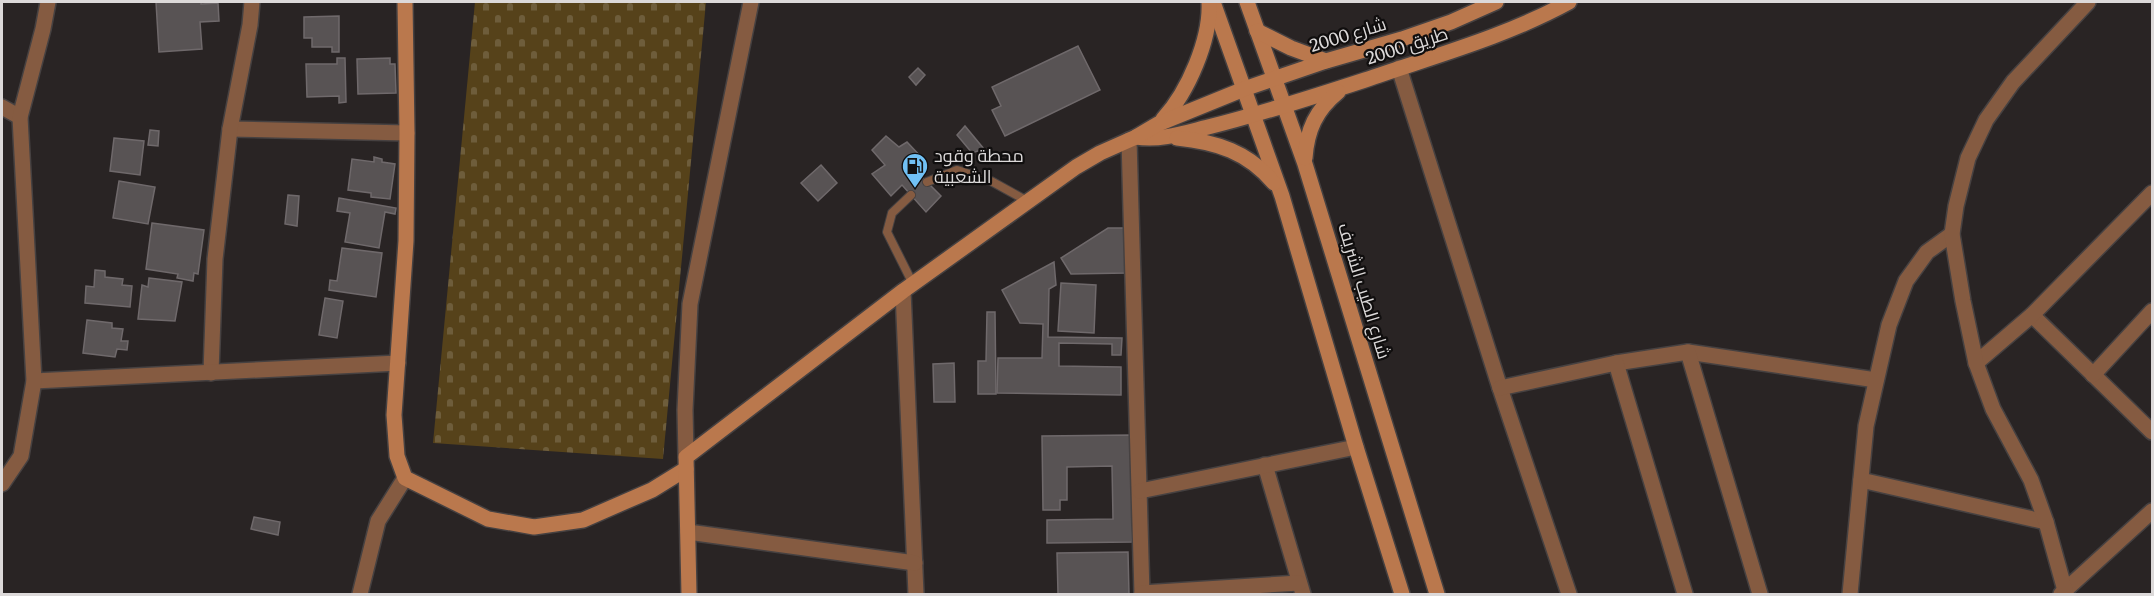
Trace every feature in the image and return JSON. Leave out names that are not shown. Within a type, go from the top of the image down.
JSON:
[{"type":"street","points":[[2,484],[21,456],[34,381],[20,117],[48,2]]},
{"type":"street","points":[[211,373],[215,259],[230,129],[250,25],[252,2]]},
{"type":"street","points":[[405,2],[406,241],[394,414],[397,456],[405,478],[488,519],[534,527],[583,520],[652,490],[908,287],[1084,162],[1132,139],[1161,131],[1234,151],[1259,167],[1282,196]]},
{"type":"street","points":[[689,594],[684,410],[690,304],[751,2]]},
{"type":"street","points":[[1161,131],[1188,82],[1199,55],[1208,22],[1209,2]]},
{"type":"street","points":[[1214,2],[1282,196],[1402,594]]},
{"type":"street","name":"شارع الطيب الشريف","points":[[1247,2],[1305,164],[1437,594]]},
{"type":"street","name":"شارع 2000","points":[[1161,131],[1244,89],[1326,61],[1402,39],[1451,22],[1496,2]]},
{"type":"street","name":"طريق 2000","points":[[1161,131],[1253,116],[1284,107],[1460,50],[1539,19],[1569,2]]},
{"type":"street","points":[[2088,2],[2013,82],[1986,120],[1968,158],[1956,206],[1952,234],[1976,363],[1993,409],[2031,480],[2046,522],[2064,593],[2152,511]]},
{"type":"street","points":[[1257,31],[1291,48],[1326,61]]},
{"type":"street","points":[[1399,68],[1500,388],[1569,594]]},
{"type":"street","points":[[1305,164],[1306,142],[1313,121],[1325,103],[1342,89],[1362,81]]},
{"type":"street","points":[[2,107],[20,117]]},
{"type":"street","points":[[230,129],[407,133]]},
{"type":"street","points":[[1132,139],[1142,594],[1301,589],[1264,465]]},
{"type":"street","points":[[1976,363],[2032,315],[2152,193]]},
{"type":"street","points":[[1850,594],[1866,426],[1889,325],[1906,281],[1926,252],[1952,234]]},
{"type":"street","points":[[908,287],[916,594]]},
{"type":"street","points":[[2093,375],[2152,311]]},
{"type":"street","points":[[2032,315],[2152,432]]},
{"type":"street","points":[[1500,388],[1616,363],[1688,352],[1876,380]]},
{"type":"street","points":[[1688,352],[1760,594]]},
{"type":"street","points":[[34,381],[398,363]]},
{"type":"street","points":[[1616,363],[1685,594]]},
{"type":"street","points":[[1140,491],[1356,447]]},
{"type":"street","points":[[360,594],[378,521],[405,478]]},
{"type":"street","points":[[1861,480],[2046,522]]},
{"type":"street","points":[[688,532],[915,563]]},
{"type":"lane","points":[[927,182],[957,170],[991,181],[1029,202]]},
{"type":"lane","points":[[908,287],[887,232],[892,213],[911,195]]},
{"type":"green space","points":[[475,2],[706,2],[663,459],[433,443]]},
{"type":"building","points":[[156,2],[218,3],[219,21],[200,22],[202,49],[159,52]]},
{"type":"building","points":[[339,16],[339,52],[332,52],[332,47],[312,47],[312,38],[304,38],[304,17]]},
{"type":"building","points":[[1078,46],[1100,90],[1005,136],[992,110],[1001,106],[992,87]]},
{"type":"building","points":[[337,58],[345,58],[346,102],[339,103],[339,96],[307,97],[306,64],[337,64]]},
{"type":"building","points":[[390,58],[390,64],[395,64],[396,93],[358,94],[357,59]]},
{"type":"building","points":[[918,68],[925,75],[916,85],[909,77]]},
{"type":"building","points":[[965,126],[984,149],[972,153],[957,135]]},
{"type":"building","points":[[150,130],[159,131],[158,146],[148,145]]},
{"type":"building","points":[[886,136],[899,147],[907,142],[924,160],[916,171],[941,196],[926,212],[902,185],[891,196],[872,174],[885,165],[872,150]]},
{"type":"building","points":[[114,138],[144,141],[140,175],[110,171]]},
{"type":"building","points":[[374,157],[382,159],[382,162],[395,164],[390,199],[371,197],[371,193],[348,190],[352,159],[374,162]]},
{"type":"building","points":[[821,165],[837,183],[818,201],[801,183]]},
{"type":"building","points":[[119,181],[155,187],[148,224],[113,218]]},
{"type":"building","points":[[288,195],[299,196],[297,226],[285,224]]},
{"type":"building","points":[[339,198],[396,208],[395,214],[385,212],[379,248],[345,242],[350,213],[337,211]]},
{"type":"building","points":[[152,223],[204,230],[198,274],[194,273],[193,281],[177,278],[178,274],[146,269]]},
{"type":"building","points":[[1108,228],[1126,228],[1126,273],[1071,274],[1061,258]]},
{"type":"building","points":[[342,248],[382,253],[376,297],[329,290],[330,280],[337,281]]},
{"type":"building","points":[[1054,262],[1056,285],[1049,289],[1048,337],[1122,338],[1121,355],[1112,355],[1112,344],[1059,343],[1059,366],[1121,367],[1121,395],[997,393],[998,358],[1042,358],[1043,324],[1020,323],[1002,290]]},
{"type":"building","points":[[95,270],[105,271],[105,277],[123,279],[122,285],[132,286],[130,307],[85,303],[86,286],[94,287]]},
{"type":"building","points":[[149,278],[182,282],[175,321],[138,319],[142,285],[148,287]]},
{"type":"building","points":[[1061,283],[1096,285],[1094,333],[1058,331]]},
{"type":"building","points":[[325,298],[343,301],[337,338],[319,335]]},
{"type":"building","points":[[987,312],[995,312],[996,394],[978,394],[978,361],[986,361]]},
{"type":"building","points":[[87,320],[112,323],[112,328],[123,329],[121,341],[128,341],[127,350],[117,349],[115,357],[83,353]]},
{"type":"building","points":[[954,363],[955,402],[934,402],[933,364]]},
{"type":"building","points":[[1131,435],[1132,542],[1047,543],[1047,520],[1113,519],[1112,466],[1067,467],[1067,500],[1060,500],[1060,510],[1043,510],[1042,436]]},
{"type":"building","points":[[254,517],[280,522],[278,535],[251,529]]},
{"type":"building","points":[[1128,552],[1129,594],[1058,594],[1057,553]]},
{"type":"place","name":"محطة وقود الشعبية","points":[[915,189]]}]
